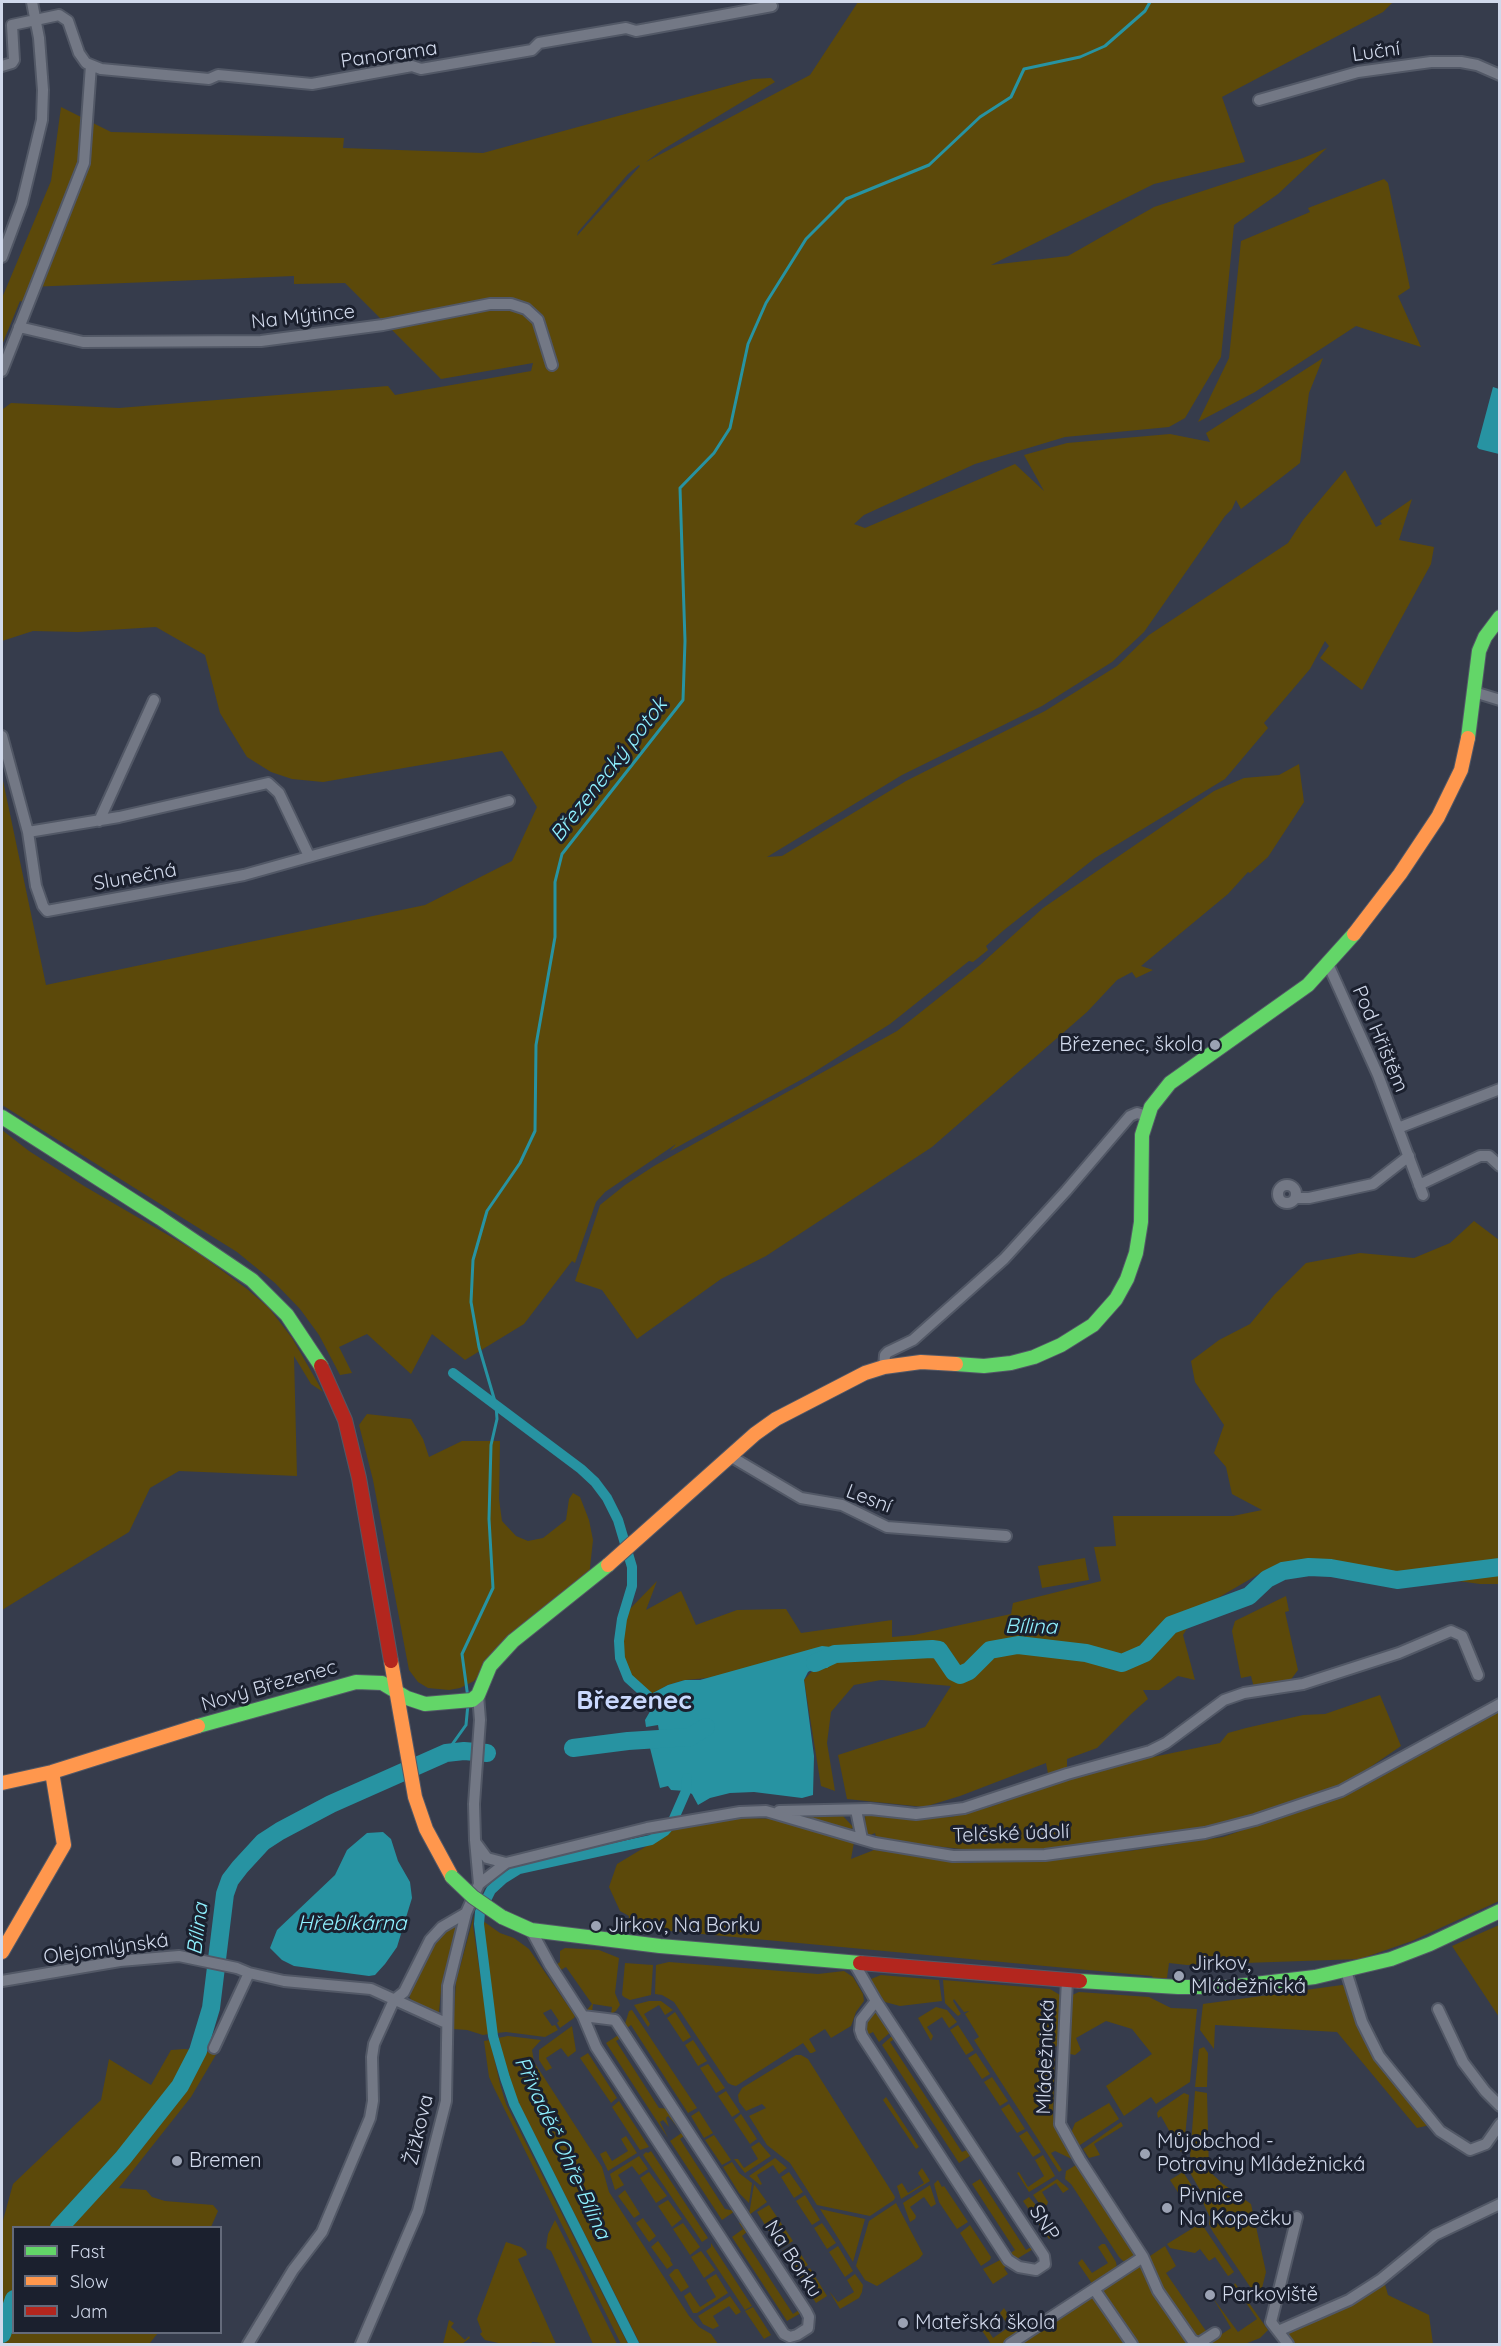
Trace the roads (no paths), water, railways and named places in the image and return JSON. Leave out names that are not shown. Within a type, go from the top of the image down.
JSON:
[{"type":"street","points":[[2,257],[22,203],[42,120],[43,90],[36,19],[32,2]]},
{"type":"street","name":"Panorama","points":[[91,65],[101,69],[209,79],[218,75],[312,84],[412,66],[421,69],[532,50],[539,43],[626,28],[636,32],[772,6]]},
{"type":"street","points":[[2,66],[14,60],[12,25],[59,15],[68,21],[79,53],[86,63],[91,65],[84,163],[2,371]]},
{"type":"street","name":"Luční","points":[[1259,100],[1358,72],[1431,62],[1461,62],[1477,65],[1500,75]]},
{"type":"street","name":"Na Mýtince","points":[[19,327],[83,342],[261,341],[383,325],[490,304],[511,304],[526,309],[538,320],[552,365]]},
{"type":"street","points":[[479,1884],[475,1840],[480,1720],[471,1699],[490,1666],[513,1641],[636,1543],[730,1456],[776,1419],[865,1374],[884,1367],[921,1362],[984,1366],[1011,1363],[1034,1357],[1061,1345],[1084,1332],[1101,1318],[1122,1289],[1136,1253],[1141,1222],[1142,1135],[1147,1116],[1156,1098],[1170,1083],[1285,1003],[1328,964],[1367,920],[1438,817],[1461,770],[1468,742],[1479,651],[1490,627],[1500,617]]},
{"type":"street","points":[[1474,692],[1500,700]]},
{"type":"street","points":[[99,821],[154,700]]},
{"type":"street","name":"Slunečná","points":[[2,736],[28,832],[36,886],[46,911],[244,875],[509,801]]},
{"type":"street","points":[[28,832],[99,821],[268,783],[279,793],[309,856]]},
{"type":"street","name":"Pod Hřištěm","points":[[1328,964],[1378,1075],[1421,1190],[1480,1156],[1489,1156],[1500,1166]]},
{"type":"street","points":[[1398,1128],[1500,1089]]},
{"type":"street","points":[[884,1367],[885,1355],[888,1352],[913,1340],[1004,1259],[1130,1116],[1137,1113],[1147,1116]]},
{"type":"street","points":[[2,1117],[160,1218],[252,1281],[287,1315],[309,1345],[338,1399],[350,1441],[415,1797],[426,1829],[452,1877],[472,1897],[502,1917],[531,1930],[660,1946],[1067,1980],[1178,1987],[1229,1987],[1285,1982],[1346,1971],[1391,1959],[1430,1944],[1500,1911]]},
{"type":"street","points":[[1296,1198],[1309,1198],[1373,1184],[1408,1156]]},
{"type":"street","name":"Lesní","points":[[730,1456],[801,1498],[842,1505],[887,1527],[1006,1536]]},
{"type":"street","points":[[766,1811],[856,1810],[916,1814],[964,1808],[1067,1774],[1150,1751],[1166,1743],[1224,1700],[1244,1693],[1303,1684],[1399,1653],[1451,1631],[1462,1636],[1479,1675]]},
{"type":"street","name":"Nový Březenec","points":[[2,1783],[52,1772],[150,1740],[356,1682],[382,1683],[407,1698],[425,1704],[471,1699]]},
{"type":"street","name":"Telčské údolí","points":[[506,1863],[659,1825],[740,1812],[766,1811],[862,1839],[953,1856],[1045,1855],[1205,1833],[1255,1820],[1341,1791],[1500,1704]]},
{"type":"street","points":[[2,1952],[64,1845],[52,1772]]},
{"type":"street","points":[[856,1810],[862,1839]]},
{"type":"street","points":[[475,1840],[481,1852],[488,1858],[506,1863]]},
{"type":"street","points":[[479,1884],[506,1863]]},
{"type":"street","name":"Žižkova","points":[[361,2344],[418,2211],[446,2101],[448,1986],[466,1913],[479,1884]]},
{"type":"street","points":[[248,2344],[293,2270],[322,2232],[370,2118],[373,2101],[374,2044],[394,2001],[404,1992],[430,1940],[442,1927],[466,1913]]},
{"type":"street","name":"Na Borku","points":[[531,1930],[550,1965],[583,2016],[596,2047],[784,2334],[790,2337],[808,2328],[809,2317],[806,2311],[615,2020],[583,2016]]},
{"type":"street","name":"Olejomlýnská","points":[[2,1981],[120,1961],[165,1956],[207,1961],[284,1981],[371,1989],[446,2023]]},
{"type":"street","name":"SNP","points":[[854,1963],[876,2001],[1044,2256],[1045,2264],[1036,2270],[1020,2267],[1008,2260],[862,2036],[861,2020],[876,2001]]},
{"type":"street","points":[[1346,1971],[1362,2022],[1379,2056],[1440,2131],[1470,2150],[1486,2144],[1500,2124]]},
{"type":"street","points":[[214,2048],[249,1973]]},
{"type":"street","name":"Mládežnická","points":[[1067,1980],[1060,2124],[1080,2160],[1143,2257],[1158,2291],[1192,2340],[1198,2343],[1215,2333]]},
{"type":"street","points":[[1438,2009],[1463,2062],[1485,2091],[1500,2106]]},
{"type":"street","points":[[1278,2331],[1348,2300],[1380,2280],[1435,2235],[1500,2204]]},
{"type":"street","points":[[1288,2344],[1271,2322],[1297,2217]]},
{"type":"street","points":[[1010,2344],[1143,2257]]},
{"type":"street","points":[[1094,2289],[1132,2344]]},
{"type":"water","points":[[1493,387],[1499,389],[1499,454],[1477,447]]},
{"type":"water","points":[[822,1646],[831,1647],[835,1654],[835,1662],[827,1668],[815,1668],[808,1672],[804,1680],[814,1756],[813,1795],[802,1798],[754,1792],[730,1793],[710,1798],[698,1805],[692,1794],[686,1791],[671,1790],[668,1786],[660,1788],[650,1748],[684,1743],[684,1735],[647,1735],[659,1731],[658,1725],[646,1727],[645,1720],[652,1708],[649,1697],[651,1694],[668,1685],[685,1680],[700,1680]]},
{"type":"water","name":"Hřebíkárna","points":[[383,1832],[391,1839],[398,1861],[410,1882],[412,1898],[397,1947],[385,1964],[375,1975],[369,1976],[294,1966],[282,1960],[270,1948],[277,1930],[335,1875],[347,1850],[367,1833]]},
{"type":"waterway","name":"Březenecký potok","points":[[468,1698],[462,1654],[493,1588],[489,1519],[491,1445],[497,1419],[496,1405],[479,1347],[471,1302],[473,1260],[487,1211],[520,1163],[535,1131],[536,1045],[555,937],[555,882],[562,854],[683,700],[685,641],[680,488],[714,453],[730,428],[748,344],[766,303],[806,239],[846,199],[929,165],[980,117],[1011,97],[1024,69],[1080,57],[1105,46],[1145,11],[1150,2]]},
{"type":"waterway","name":"Přivaděč Ohře-Bílina","points":[[453,1373],[581,1469],[607,1498],[618,1520],[632,1567],[632,1586],[622,1619],[619,1641],[620,1658],[628,1678],[659,1706]]},
{"type":"waterway","name":"Bílina","points":[[815,1663],[835,1654],[932,1649],[939,1650],[954,1672],[960,1675],[969,1671],[990,1650],[1018,1645],[1086,1653],[1122,1663],[1145,1653],[1171,1625],[1249,1596],[1267,1579],[1283,1571],[1309,1567],[1331,1568],[1397,1580],[1500,1567]]},
{"type":"waterway","name":"Březenecký potok","points":[[446,1753],[466,1725],[468,1704]]},
{"type":"waterway","name":"Bílina","points":[[573,1748],[628,1741],[690,1737],[706,1727]]},
{"type":"waterway","name":"Bílina","points":[[61,2226],[123,2158],[180,2086],[198,2051],[211,2008],[225,1894],[230,1880],[240,1867],[263,1842],[331,1804],[446,1753],[464,1751],[487,1753]]},
{"type":"waterway","name":"Přivaděč Ohře-Bílina","points":[[634,2344],[514,2104],[493,2036],[479,1924],[480,1912],[491,1890],[519,1869],[651,1840],[665,1831],[672,1823],[686,1791],[687,1778]]},
{"type":"waterway","name":"Bílina","points":[[2,2334],[12,2305]]},
{"type":"place","name":"Březenec, škola","points":[[1215,1045]]},
{"type":"place","name":"Jirkov, Na Borku","points":[[596,1926]]},
{"type":"place","name":"Jirkov, Mládežnická","points":[[1179,1976]]},
{"type":"place","name":"Můjobchod - Potraviny Mládežnická","points":[[1145,2154]]},
{"type":"place","name":"Bremen","points":[[177,2161]]},
{"type":"place","name":"Pivnice Na Kopečku","points":[[1167,2208]]},
{"type":"place","name":"Parkoviště","points":[[1210,2295]]},
{"type":"place","name":"Mateřská škola","points":[[903,2323]]},
{"type":"district","name":"Březenec","points":[[634,1701]]}]
